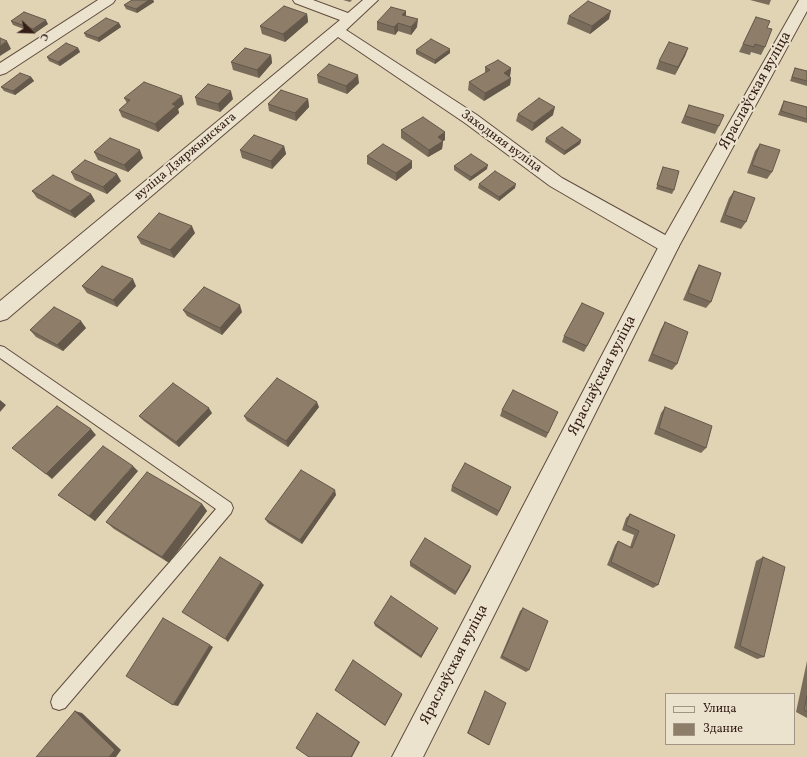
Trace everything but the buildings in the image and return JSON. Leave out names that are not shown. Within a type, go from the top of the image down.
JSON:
[{"type":"street","points":[[0,70],[108,0]]},
{"type":"street","name":"Заходняя вуліца","points":[[300,0],[343,24],[556,182],[669,246]]},
{"type":"street","name":"вуліца Дзяржынскага","points":[[0,313],[371,0]]},
{"type":"street","name":"Яраслаўская вуліца","points":[[408,757],[669,246],[806,0]]},
{"type":"lane","points":[[0,351],[226,508],[59,702]]}]
